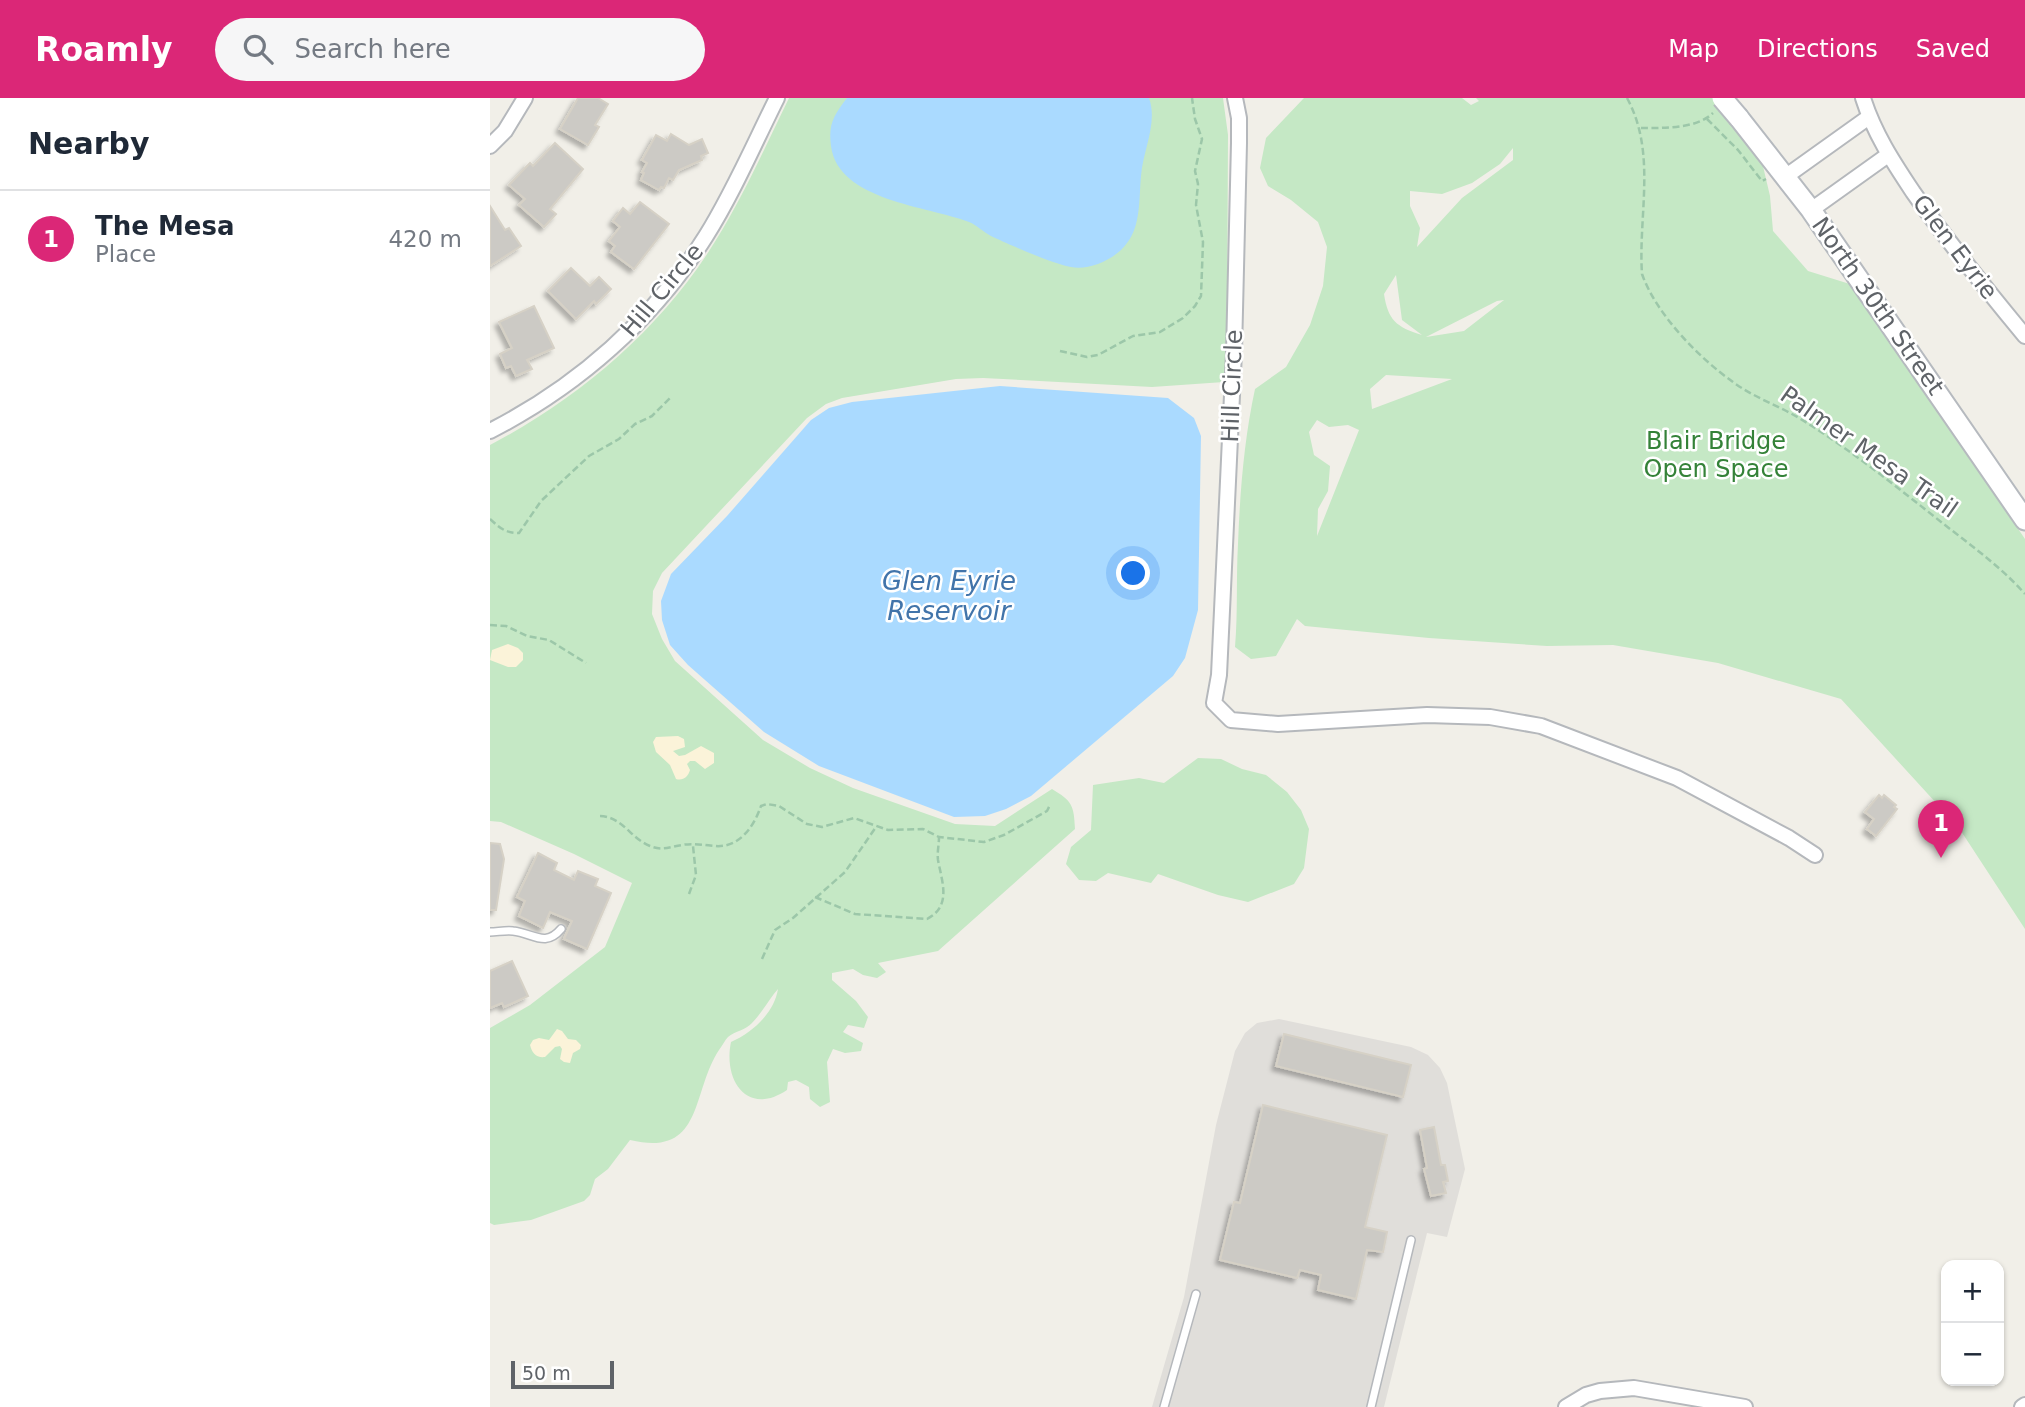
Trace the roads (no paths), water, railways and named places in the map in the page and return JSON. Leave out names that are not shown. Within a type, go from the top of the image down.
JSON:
[{"type":"main road","name":"North 30th Street","points":[[1722,98],[1811,210],[2025,520]]},
{"type":"street","points":[[490,146],[505,131],[525,98]]},
{"type":"street","name":"Hill Circle","points":[[490,431],[530,410],[588,369],[615,345],[664,293],[707,235],[777,98]]},
{"type":"street","name":"Hill Circle","points":[[1235,98],[1239,118],[1239,143],[1234,352],[1219,675],[1214,703],[1231,720],[1278,724],[1427,715],[1490,717],[1541,726],[1677,778],[1789,838],[1815,855]]},
{"type":"street","name":"Glen Eyrie","points":[[1863,98],[1869,117],[1888,155],[1947,241],[2025,336]]},
{"type":"street","points":[[1783,173],[1869,117]]},
{"type":"street","points":[[1811,210],[1888,155]]},
{"type":"street","points":[[1566,1407],[1586,1395],[1616,1388],[1634,1388],[1745,1407]]},
{"type":"lane","points":[[490,932],[514,931],[547,939],[555,936],[561,929]]},
{"type":"lane","points":[[1371,1407],[1411,1240]]},
{"type":"lane","points":[[1164,1407],[1196,1294]]},
{"type":"water","points":[[847,98],[1149,98],[1151,127],[1142,166],[1137,220],[1132,236],[1122,249],[1109,259],[1086,267],[1071,267],[1008,244],[969,222],[887,199],[867,190],[850,179],[837,164],[831,146],[833,120]]},
{"type":"water","name":"Glen Eyrie Reservoir","points":[[1000,386],[1168,398],[1194,418],[1201,436],[1198,610],[1185,658],[1173,676],[1031,796],[985,816],[954,817],[819,766],[764,732],[688,665],[670,645],[662,620],[661,601],[671,574],[727,516],[811,420],[829,408],[852,402]]},
{"type":"place","name":"The Mesa","points":[[1941,858]]},
{"type":"park label","name":"Blair Bridge Open Space","points":[[1716,455]]}]
